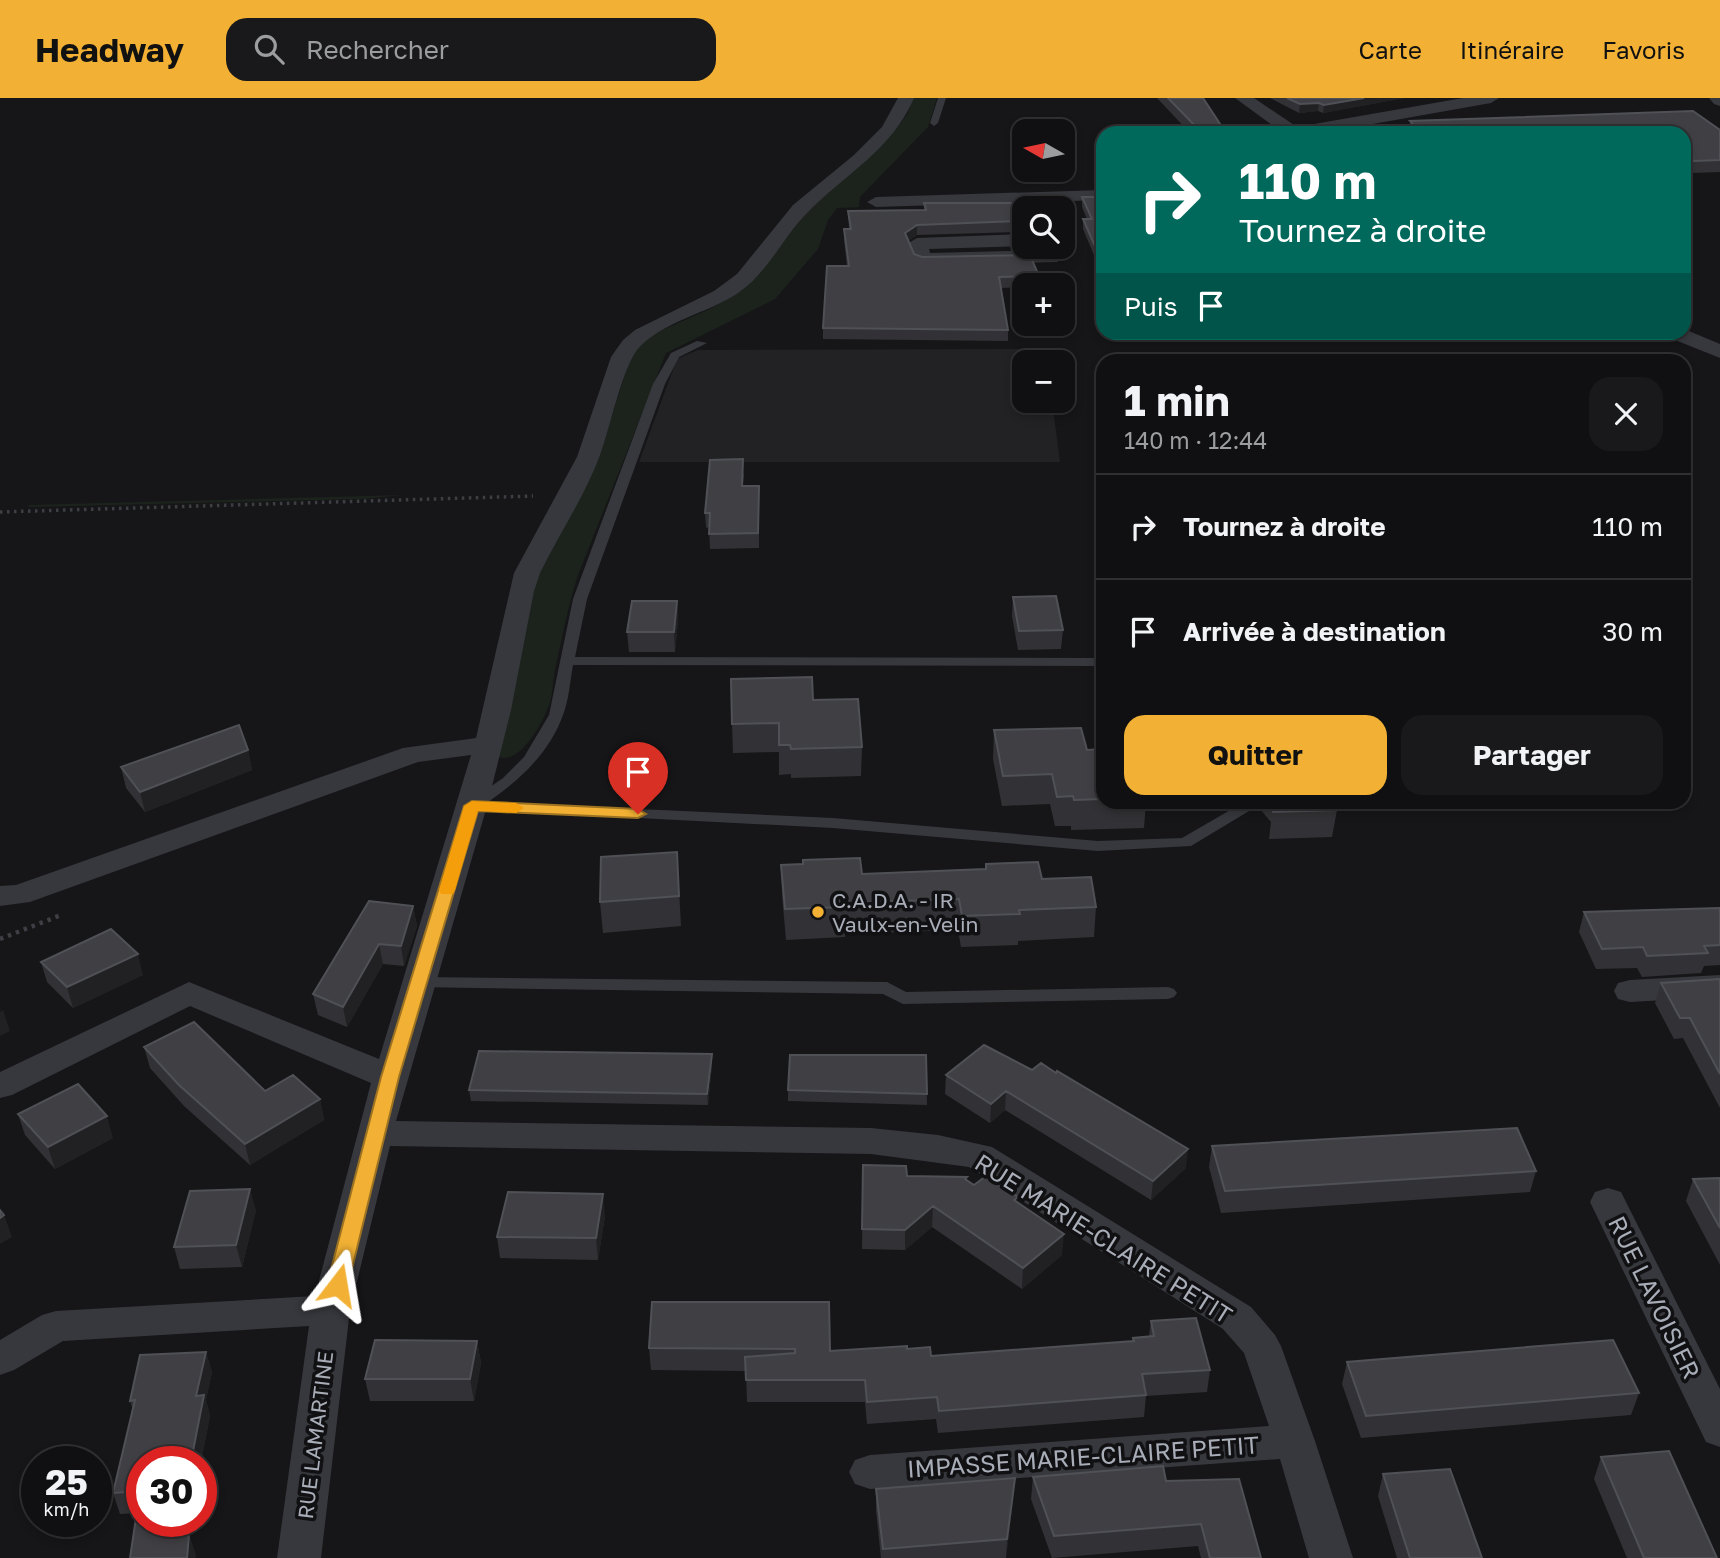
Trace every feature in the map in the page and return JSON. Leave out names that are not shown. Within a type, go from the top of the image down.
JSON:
[{"type":"street","name":"RUE LAMARTINE","points":[[299,1558],[331,1310],[390,1077],[472,806],[508,665],[521,591],[527,573],[588,457],[622,357],[630,345],[653,329],[720,296],[747,277],[798,211],[842,174],[895,122],[906,98]]},
{"type":"street","points":[[1243,98],[1284,126]]},
{"type":"street","points":[[1333,126],[1491,98]]},
{"type":"street","points":[[1075,198],[1096,196]]},
{"type":"street","points":[[876,202],[1012,203]]},
{"type":"street","points":[[1012,240],[917,244],[923,259],[1012,257]]},
{"type":"street","points":[[1691,340],[1720,352]]},
{"type":"street","points":[[0,896],[19,895],[413,754],[486,745]]},
{"type":"street","points":[[1630,991],[1720,986]]},
{"type":"street","points":[[0,1086],[189,993],[390,1077]]},
{"type":"street","name":"RUE MARIE-CLAIRE PETIT","points":[[377,1133],[871,1141],[939,1148],[979,1156],[1237,1318],[1261,1346],[1295,1441],[1331,1558]]},
{"type":"street","name":"RUE LAVOISIER","points":[[1608,1202],[1720,1430]]},
{"type":"street","points":[[0,1359],[56,1326],[331,1310]]},
{"type":"street","name":"IMPASSE MARIE-CLAIRE PETIT","points":[[870,1472],[1295,1441]]},
{"type":"lane","points":[[934,123],[942,98]]},
{"type":"lane","points":[[472,806],[508,781],[530,759],[545,738],[556,715],[580,599],[589,570],[659,384],[675,355],[701,344]]},
{"type":"lane","points":[[567,661],[1096,662]]},
{"type":"lane","points":[[472,806],[833,823],[1098,846],[1185,843],[1242,809]]},
{"type":"lane","points":[[420,983],[887,988],[903,999],[1168,993]]},
{"type":"path","points":[[0,512],[569,495]]},
{"type":"shaded area","points":[[913,98],[937,98],[928,127],[860,197],[859,207],[837,208],[828,220],[818,249],[775,299],[666,353],[578,575],[565,622],[547,710],[523,748],[507,758],[499,757],[536,576],[612,416],[631,356],[651,335],[710,309],[759,275],[805,210],[861,163],[899,125],[908,113]]},
{"type":"shaded area","points":[[1046,349],[1012,350],[1012,413],[1054,413],[1060,462],[639,462],[677,359],[698,350]]},
{"type":"shaded area","points":[[404,495],[362,499],[27,507],[30,505]]},
{"type":"building","points":[[1168,98],[1203,98],[1221,126],[1195,126]]},
{"type":"building","points":[[1287,98],[1364,98],[1324,105],[1300,104]]},
{"type":"building","points":[[1693,111],[1720,130],[1720,160],[1694,161],[1691,158],[1691,126],[1415,126],[1410,121]]},
{"type":"building","points":[[1082,197],[1096,197],[1096,248],[1083,219],[1092,219]]},
{"type":"building","points":[[924,203],[1011,203],[1012,221],[917,225],[905,233],[914,254],[922,257],[1012,255],[1012,259],[1032,259],[1038,273],[1012,273],[1012,277],[999,277],[1008,330],[823,328],[827,266],[849,266],[844,229],[851,229],[848,211],[926,210]]},
{"type":"building","points":[[743,459],[742,486],[759,486],[758,533],[709,534],[710,513],[705,513],[710,460]]},
{"type":"building","points":[[1056,596],[1063,630],[1019,631],[1013,597]]},
{"type":"building","points":[[632,601],[677,601],[674,632],[627,632]]},
{"type":"building","points":[[812,677],[813,700],[858,699],[862,747],[791,749],[790,745],[779,745],[779,723],[732,724],[731,679]]},
{"type":"building","points":[[239,725],[248,750],[140,792],[121,767]]},
{"type":"building","points":[[1081,728],[1087,750],[1096,749],[1096,799],[1057,797],[1052,774],[1003,776],[994,730]]},
{"type":"building","points":[[1274,809],[1337,810],[1273,812]]},
{"type":"building","points":[[677,852],[679,896],[600,902],[601,857]]},
{"type":"building","points":[[860,858],[862,874],[986,869],[986,864],[1038,862],[1042,879],[1091,877],[1096,907],[1019,910],[1020,914],[962,916],[959,899],[844,903],[845,907],[785,909],[781,865],[803,864],[803,860]]},
{"type":"building","points":[[369,901],[413,906],[401,946],[379,944],[343,1007],[313,994]]},
{"type":"building","points":[[1720,908],[1720,945],[1704,946],[1708,953],[1647,956],[1643,947],[1602,949],[1584,912]]},
{"type":"building","points":[[111,929],[138,954],[67,987],[41,962]]},
{"type":"building","points":[[1720,979],[1720,1074],[1690,1018],[1680,1018],[1661,983]]},
{"type":"building","points":[[194,1022],[265,1091],[293,1075],[320,1099],[245,1144],[179,1085],[144,1047]]},
{"type":"building","points":[[984,1045],[1032,1070],[1041,1063],[1056,1073],[1057,1071],[1188,1149],[1153,1181],[1006,1091],[991,1104],[946,1075]]},
{"type":"building","points":[[479,1051],[712,1054],[707,1094],[469,1090]]},
{"type":"building","points":[[790,1055],[926,1055],[927,1094],[788,1090]]},
{"type":"building","points":[[78,1084],[107,1116],[48,1147],[18,1114]]},
{"type":"building","points":[[1517,1128],[1536,1171],[1225,1191],[1212,1146]]},
{"type":"building","points":[[863,1165],[906,1166],[907,1176],[967,1177],[965,1179],[974,1185],[986,1176],[1018,1197],[1014,1200],[1064,1234],[1023,1268],[933,1206],[905,1230],[862,1229]]},
{"type":"building","points":[[1720,1178],[1720,1228],[1693,1179]]},
{"type":"building","points":[[250,1189],[236,1245],[174,1247],[190,1191]]},
{"type":"building","points":[[508,1192],[603,1194],[596,1238],[497,1237]]},
{"type":"building","points":[[652,1302],[829,1302],[830,1351],[930,1347],[931,1356],[1134,1341],[1133,1338],[1154,1336],[1151,1321],[1196,1318],[1210,1370],[1142,1374],[1146,1395],[939,1411],[937,1397],[867,1402],[865,1380],[746,1380],[745,1357],[795,1353],[795,1349],[649,1348]]},
{"type":"building","points":[[375,1340],[477,1341],[470,1379],[365,1379]]},
{"type":"building","points":[[1613,1340],[1639,1393],[1366,1416],[1347,1362]]},
{"type":"building","points":[[206,1352],[196,1396],[204,1395],[194,1446],[126,1446],[126,1492],[113,1493],[135,1400],[130,1401],[140,1355]]},
{"type":"building","points":[[1669,1451],[1717,1558],[1644,1558],[1601,1457]]},
{"type":"building","points":[[1163,1466],[1166,1481],[1239,1479],[1261,1558],[1210,1558],[1201,1524],[1054,1536],[1033,1477]]},
{"type":"building","points":[[1450,1469],[1482,1558],[1410,1558],[1383,1474]]},
{"type":"building","points":[[1015,1478],[1007,1539],[883,1549],[876,1489]]},
{"type":"building","points":[[133,1537],[189,1537],[187,1558],[130,1558]]},
{"type":"slow traffic","points":[[447,890],[472,806],[516,808]]},
{"type":"place","name":"C.A.D.A. - IR Vaulx-en-Velin","points":[[818,912]]},
{"type":"route","points":[[338,1285],[390,1077],[472,806],[638,814]]}]
